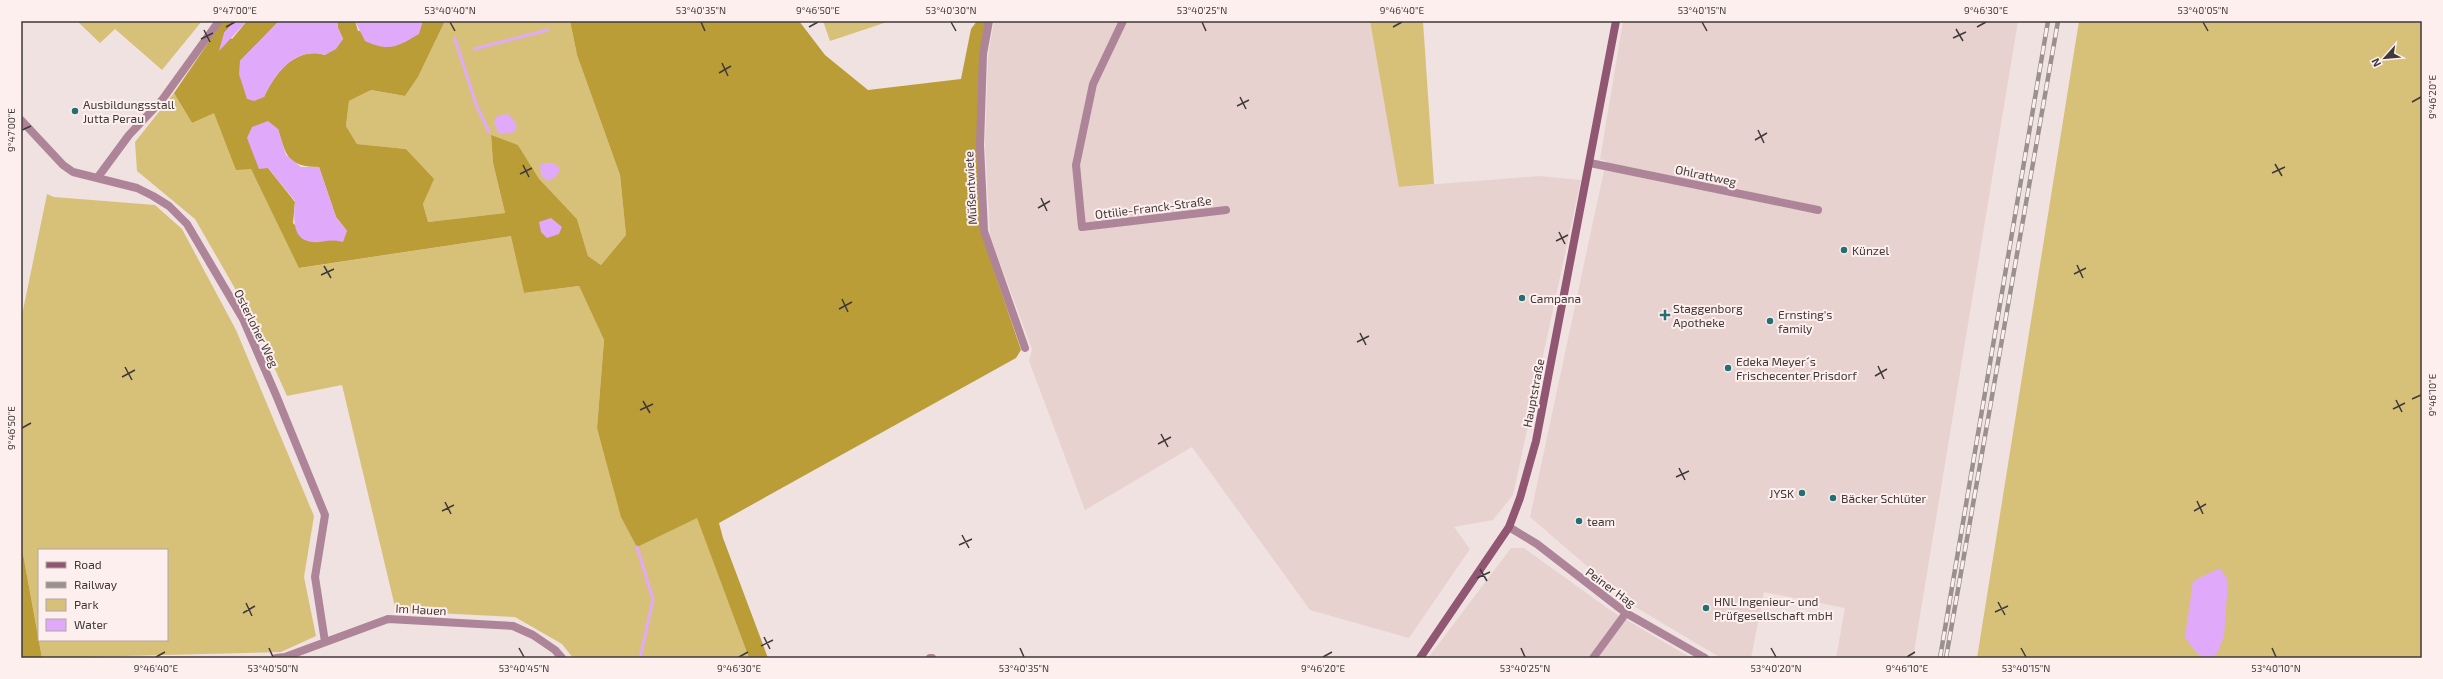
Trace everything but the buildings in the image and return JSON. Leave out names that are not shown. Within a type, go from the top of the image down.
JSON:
[{"type":"main road","name":"Hauptstraße","points":[[1420,658],[1508,527],[1520,498],[1536,441],[1616,21]]},
{"type":"street","points":[[98,177],[129,136],[162,100],[219,21]]},
{"type":"street","name":"Müßentwiete","points":[[989,21],[983,54],[980,145],[984,231],[1025,348]]},
{"type":"street","name":"Ottilie-Franck-Straße","points":[[1124,21],[1093,84],[1076,165],[1082,227],[1226,210]]},
{"type":"street","name":"Osterloher Weg","points":[[21,120],[68,169],[85,176],[98,177],[136,188],[170,206],[187,224],[242,319],[276,395],[325,515],[315,577],[325,642]]},
{"type":"street","name":"Ohlrattweg","points":[[1590,163],[1818,210]]},
{"type":"street","name":"Peiner Hag","points":[[1508,527],[1530,539],[1626,613],[1705,658]]},
{"type":"street","points":[[1593,658],[1626,613]]},
{"type":"street","name":"Im Hauen","points":[[276,658],[285,657],[388,619],[513,626],[533,635],[556,650],[562,658]]},
{"type":"shaded area","points":[[223,21],[235,21],[224,33],[232,39],[247,21],[279,21],[240,61],[264,97],[280,71],[296,58],[305,54],[315,53],[325,55],[343,39],[338,28],[337,21],[355,21],[358,31],[423,21],[445,21],[418,77],[405,96],[371,90],[349,101],[346,126],[357,144],[406,149],[434,179],[423,204],[428,222],[505,213],[493,163],[491,135],[518,145],[539,179],[577,219],[588,256],[601,265],[626,235],[620,175],[577,55],[570,21],[799,21],[825,55],[868,90],[961,79],[971,29],[977,21],[986,21],[981,232],[1021,350],[1016,358],[719,523],[723,538],[768,658],[749,658],[697,518],[637,547],[621,517],[597,428],[604,340],[579,286],[524,293],[511,236],[299,268],[251,169],[236,170],[214,113],[192,123],[174,93]],"holes":[[[278,129],[283,146],[290,158],[301,165],[319,167],[336,217],[347,231],[331,239],[312,242],[293,223],[295,202],[268,168]]]},
{"type":"shaded area","points":[[994,21],[1370,21],[1400,187],[1539,176],[1581,180],[1513,495],[1493,520],[1454,527],[1470,549],[1409,638],[1310,610],[1192,447],[1085,510],[1029,361],[1032,349],[990,236],[985,146],[988,56]]},
{"type":"shaded area","points":[[1623,21],[2018,21],[1913,658],[1836,658],[1845,608],[1764,592],[1751,658],[1721,658],[1632,605],[1530,517],[1606,161],[1600,159]]},
{"type":"shaded area","points":[[1511,548],[1524,548],[1610,610],[1691,658],[1428,658]]},
{"type":"shaded area","points":[[21,554],[23,554],[42,658],[21,657]]},
{"type":"green space","points":[[77,21],[202,21],[162,70],[115,29],[100,43]]},
{"type":"green space","points":[[445,21],[570,21],[577,55],[620,175],[626,235],[601,265],[588,256],[577,219],[539,180],[518,145],[491,136],[493,163],[505,213],[428,222],[423,204],[433,179],[406,149],[357,144],[346,126],[349,101],[371,90],[405,96],[418,77]]},
{"type":"green space","points":[[823,21],[890,21],[830,41]]},
{"type":"green space","points":[[1370,21],[1423,21],[1434,184],[1399,187]]},
{"type":"green space","points":[[2079,21],[2422,21],[2422,658],[1977,658]]},
{"type":"green space","points":[[174,93],[192,123],[214,112],[224,137],[251,169],[300,268],[512,236],[524,293],[579,286],[604,340],[597,428],[637,546],[697,517],[749,658],[573,658],[562,644],[515,617],[396,611],[342,385],[287,396],[252,318],[195,219],[137,171],[135,142]]},
{"type":"green space","points":[[47,194],[54,197],[155,205],[182,229],[236,330],[314,516],[304,577],[316,636],[281,652],[42,658],[39,641],[168,641],[168,549],[38,549],[38,636],[23,554],[21,554],[21,320]]},
{"type":"water","points":[[235,21],[247,21],[219,51],[224,33]]},
{"type":"water","points":[[279,21],[337,21],[338,28],[343,39],[336,49],[325,55],[315,53],[305,54],[296,58],[280,71],[264,97],[254,101],[247,99],[239,74],[240,61]]},
{"type":"water","points":[[355,21],[423,21],[419,34],[399,45],[387,47],[365,41]]},
{"type":"water","points":[[508,114],[516,124],[515,132],[499,134],[494,123],[497,116]]},
{"type":"water","points":[[268,121],[278,129],[286,155],[301,167],[319,167],[336,217],[347,231],[343,242],[334,240],[312,242],[300,237],[295,227],[294,220],[295,201],[268,168],[259,169],[247,138],[252,127]]},
{"type":"water","points":[[545,163],[553,163],[560,168],[557,176],[548,181],[541,176],[540,165]]},
{"type":"water","points":[[551,218],[562,227],[559,234],[547,238],[541,232],[539,222]]},
{"type":"water","points":[[2220,568],[2228,581],[2224,636],[2218,652],[2211,658],[2206,658],[2195,651],[2185,637],[2193,581]]},
{"type":"waterway","points":[[474,49],[548,30]]},
{"type":"waterway","points":[[455,39],[476,104],[489,132]]},
{"type":"waterway","points":[[637,547],[653,600],[640,658]]},
{"type":"railway","points":[[1940,658],[2048,21]]},
{"type":"railway","points":[[1946,658],[2058,21]]},
{"type":"place","name":"Ausbildungsstall Jutta Perau","points":[[75,111]]},
{"type":"place","name":"Künzel","points":[[1844,250]]},
{"type":"place","name":"Campana","points":[[1522,298]]},
{"type":"place","name":"Staggenborg Apotheke","points":[[1665,315]]},
{"type":"place","name":"Ernsting's family","points":[[1770,321]]},
{"type":"place","name":"Edeka Meyer´s Frischecenter Prisdorf","points":[[1728,368]]},
{"type":"place","name":"JYSK","points":[[1802,493]]},
{"type":"place","name":"Bäcker Schlüter","points":[[1833,498]]},
{"type":"place","name":"team","points":[[1579,521]]},
{"type":"place","name":"HNL Ingenieur- und Prüfgesellschaft mbH","points":[[1706,608]]}]
